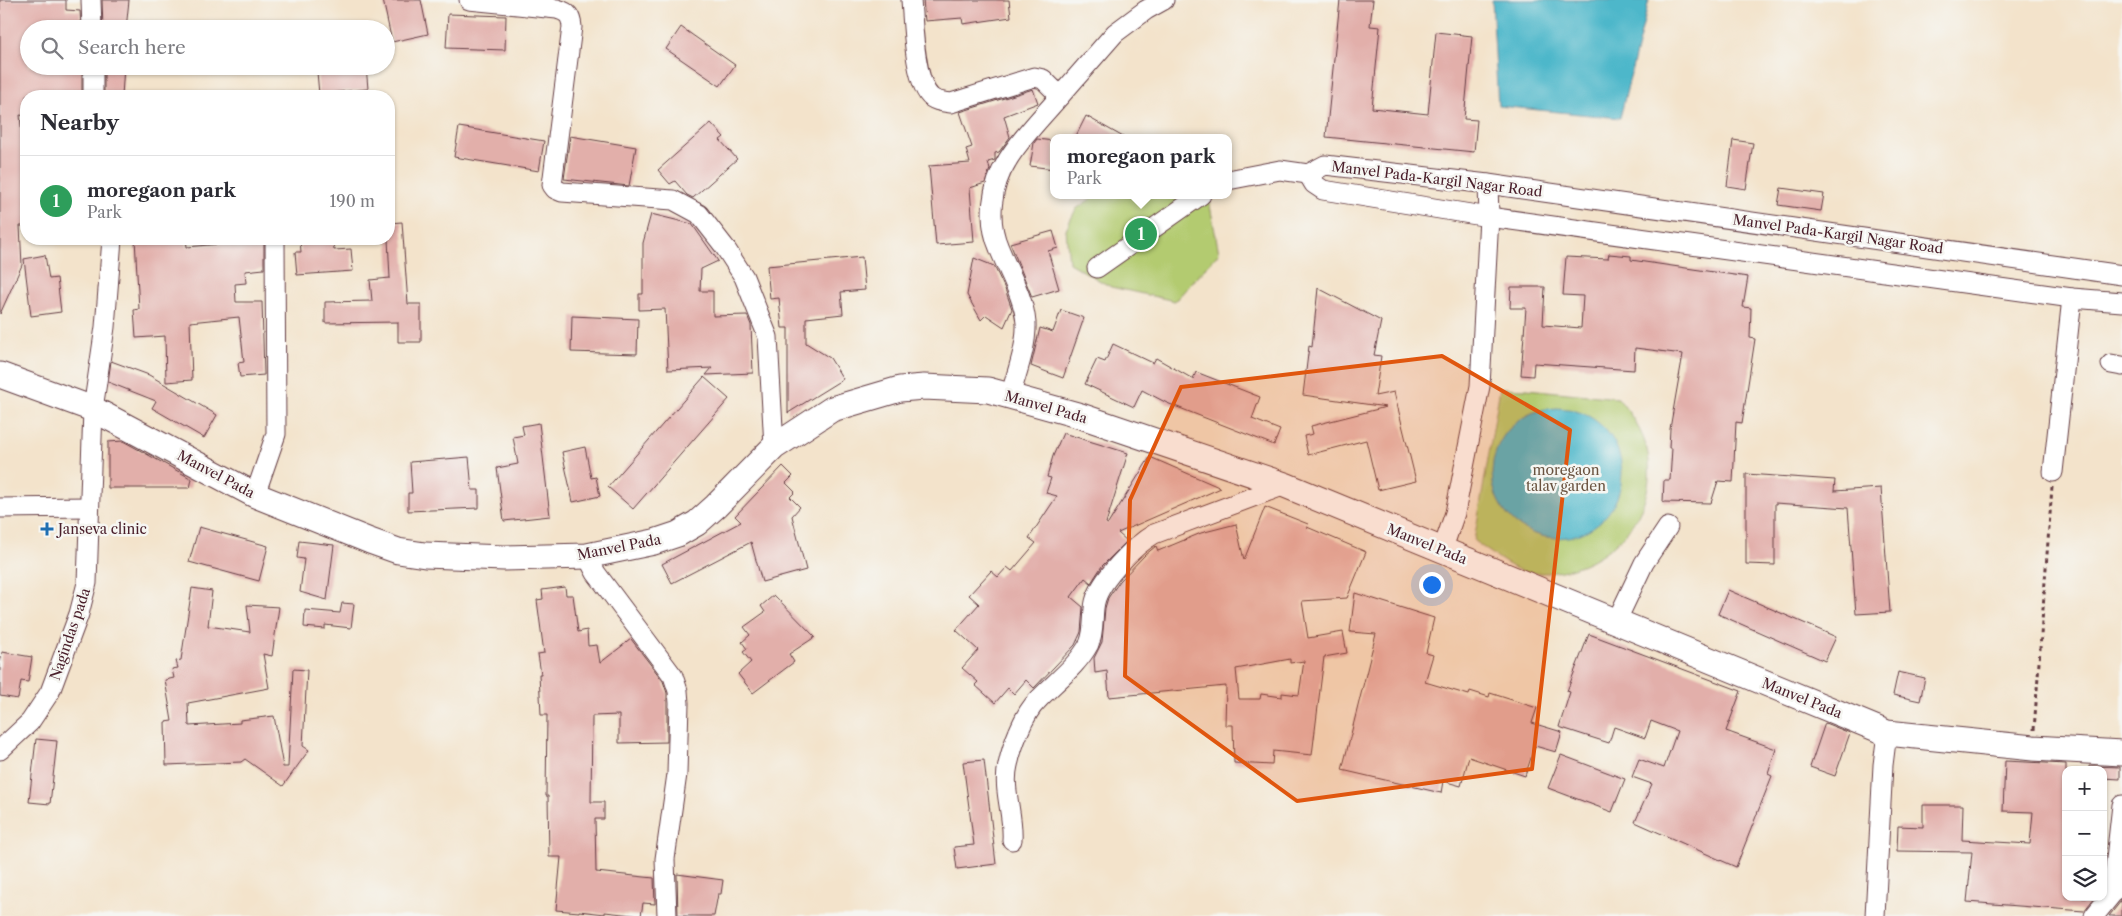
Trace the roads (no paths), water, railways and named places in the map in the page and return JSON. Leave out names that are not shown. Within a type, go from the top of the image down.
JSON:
[{"type":"main road","name":"Manvel Pada","points":[[0,375],[93,409],[255,495],[398,551],[425,555],[504,558],[587,556],[654,542],[678,534],[697,523],[716,506],[774,447],[832,409],[900,389],[924,387],[988,390],[1081,416],[1285,486],[1887,733],[2033,748],[2122,753]]},
{"type":"street","points":[[91,0],[92,20]]},
{"type":"street","points":[[469,0],[557,9],[566,12],[571,17],[572,28],[552,184],[555,189],[562,192],[673,200],[699,214],[724,246],[744,277],[768,337],[774,447]]},
{"type":"street","points":[[911,0],[916,58],[924,87],[931,97],[939,102],[951,103],[1034,77],[1043,79],[1060,96]]},
{"type":"street","points":[[1010,397],[1024,340],[1026,323],[1022,304],[994,237],[992,214],[996,186],[1006,161],[1116,33],[1143,5],[1164,0]]},
{"type":"street","points":[[93,75],[93,90]]},
{"type":"street","name":"Manvel Pada-Kargil Nagar Road","points":[[2122,275],[1488,184],[1325,164],[1308,174],[1314,184],[1323,190],[1489,217],[2072,298],[2122,302]]},
{"type":"street","points":[[1232,179],[1280,170],[1308,174]]},
{"type":"street","points":[[1442,550],[1454,513],[1480,386],[1489,217],[1488,184]]},
{"type":"street","points":[[1097,268],[1195,199]]},
{"type":"street","name":"Nagindas pada","points":[[0,750],[30,722],[50,692],[79,614],[88,583],[93,409],[105,327],[112,245]]},
{"type":"street","points":[[255,495],[276,434],[275,245]]},
{"type":"street","points":[[2053,472],[2072,298]]},
{"type":"street","points":[[1012,840],[1013,826],[1006,779],[1008,763],[1027,712],[1037,700],[1061,679],[1088,644],[1095,601],[1101,586],[1141,542],[1154,534],[1285,486]]},
{"type":"street","points":[[0,508],[89,507]]},
{"type":"street","points":[[1616,622],[1644,564],[1668,527]]},
{"type":"street","points":[[587,556],[596,574],[673,676],[678,691],[677,774],[665,859],[668,916]]},
{"type":"street","points":[[1874,916],[1883,765],[1887,733]]},
{"type":"street","points":[[2094,916],[2112,894],[2122,805]]},
{"type":"water","points":[[1492,0],[1649,0],[1620,118],[1498,106]]},
{"type":"water","points":[[1557,408],[1570,409],[1582,413],[1603,427],[1617,448],[1621,460],[1621,486],[1617,498],[1603,519],[1582,533],[1570,537],[1557,538],[1544,537],[1532,533],[1511,519],[1497,498],[1493,486],[1492,473],[1493,460],[1497,448],[1511,427],[1532,413],[1544,409]]},
{"type":"place","name":"moregaon park","points":[[1141,234]]},
{"type":"place","name":"Janseva clinic","points":[[47,529]]},
{"type":"park label","name":"moregaon talav garden","points":[[1566,478]]}]
